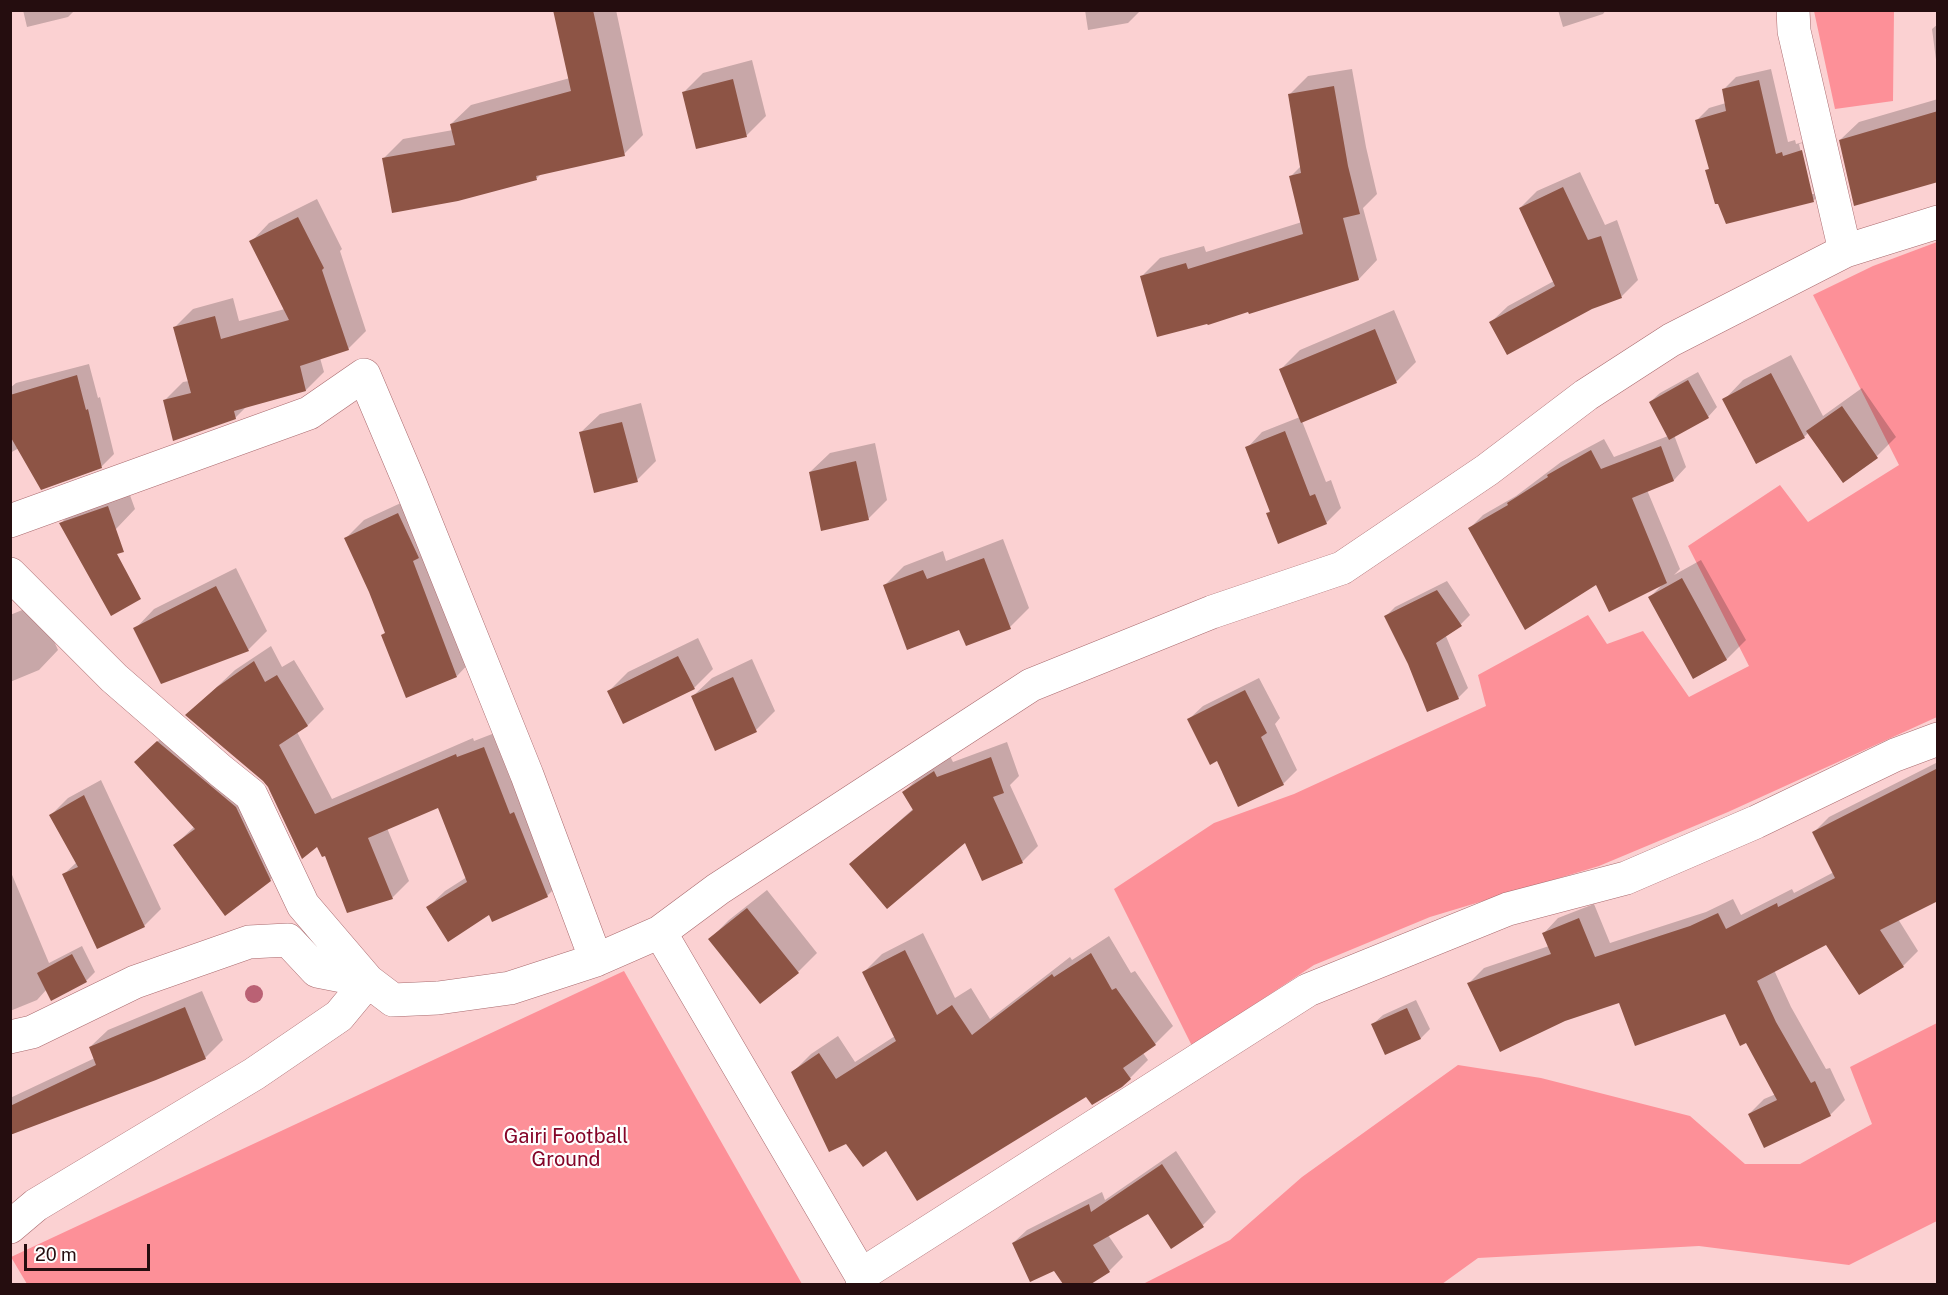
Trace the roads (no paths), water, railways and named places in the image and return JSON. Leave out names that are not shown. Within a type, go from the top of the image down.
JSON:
[{"type":"street","points":[[1793,10],[1794,31],[1845,251]]},
{"type":"street","points":[[10,574],[114,678],[220,771],[251,795],[303,905],[368,981],[393,1000],[438,998],[510,988],[596,960],[660,932],[727,883],[1031,685],[1212,612],[1342,568],[1487,470],[1586,395],[1671,340],[1845,251],[1938,222]]},
{"type":"street","points":[[10,521],[309,412],[364,375],[527,776],[578,906],[596,960]]},
{"type":"street","points":[[660,932],[862,1280],[1308,990],[1508,909],[1626,878],[1756,822],[1895,755],[1938,739]]},
{"type":"street","points":[[10,1037],[32,1032],[135,982],[249,942],[288,940],[317,970],[368,981]]},
{"type":"street","points":[[10,1227],[36,1205],[254,1074],[339,1016],[368,981]]},
{"type":"park label","name":"Gairi Football Ground","points":[[566,1148]]}]
